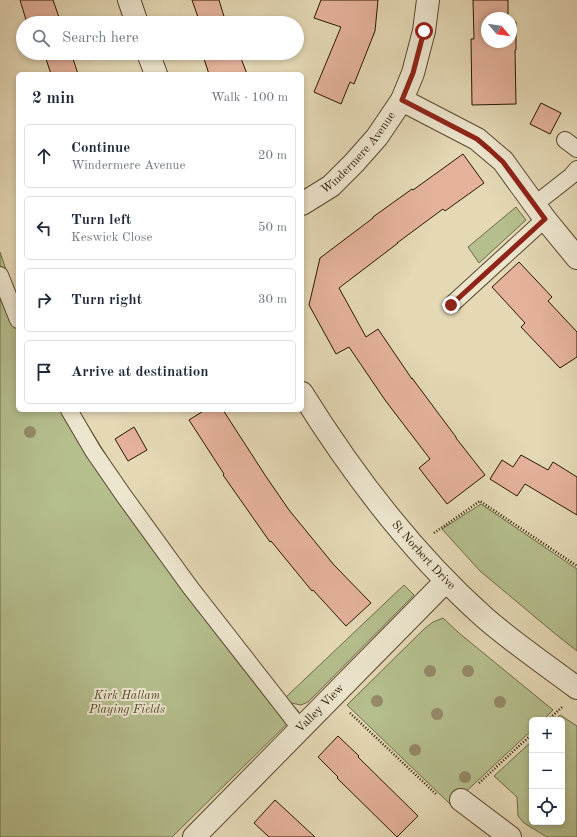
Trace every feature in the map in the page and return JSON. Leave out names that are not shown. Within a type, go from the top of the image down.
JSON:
[{"type":"street","points":[[129,0],[135,16]]},
{"type":"street","name":"Windermere Avenue","points":[[304,203],[331,186],[354,163],[377,137],[402,100],[413,73],[424,31],[428,0]]},
{"type":"street","points":[[151,60],[155,72]]},
{"type":"street","points":[[402,100],[477,139],[486,146],[503,162],[540,212],[577,258]]},
{"type":"street","name":"St Norbert Drive","points":[[304,396],[326,431],[378,504],[446,581],[486,618],[529,653],[577,688]]},
{"type":"street","name":"Valley View","points":[[194,837],[446,581]]},
{"type":"street","points":[[461,800],[510,837]]},
{"type":"lane","points":[[451,305],[540,212],[577,168]]},
{"type":"lane","points":[[0,275],[16,315]]},
{"type":"lane","points":[[70,412],[98,458],[185,581],[300,728]]},
{"type":"path","points":[[414,546],[480,501],[577,566]]},
{"type":"path","points":[[332,696],[391,753]]},
{"type":"green space","points":[[516,207],[526,220],[479,263],[468,247]]},
{"type":"green space","name":"Kirk Hallam Playing Fields","points":[[0,252],[16,299],[16,412],[79,412],[133,498],[199,590],[286,697],[404,585],[414,595],[308,702],[301,705],[291,703],[299,712],[172,837],[0,837]]},
{"type":"green space","points":[[481,504],[577,569],[577,651],[480,571],[442,529]]},
{"type":"green space","points":[[443,618],[459,633],[553,710],[546,717],[529,717],[529,733],[459,798],[450,804],[347,705],[424,629],[433,622]]},
{"type":"green space","points":[[565,718],[577,726],[577,837],[547,837],[524,823],[518,816],[517,797],[494,776],[529,744],[529,825],[565,825]]},
{"type":"building","points":[[20,0],[53,0],[59,16],[25,16]]},
{"type":"building","points":[[192,0],[219,0],[224,16],[198,16]]},
{"type":"building","points":[[321,0],[378,0],[375,31],[354,84],[350,82],[341,104],[314,92],[341,27],[314,18]]},
{"type":"building","points":[[473,0],[508,0],[508,12],[481,12],[481,48],[516,48],[516,104],[472,105],[471,39],[474,39]]},
{"type":"building","points":[[46,60],[73,60],[77,72],[50,72]]},
{"type":"building","points":[[204,60],[242,60],[246,72],[208,72]]},
{"type":"building","points":[[541,103],[561,113],[550,134],[530,124]]},
{"type":"building","points":[[463,154],[484,183],[445,211],[443,209],[339,288],[366,337],[378,329],[412,379],[485,475],[447,504],[419,468],[430,459],[385,400],[349,347],[336,354],[309,305],[320,258],[373,217]]},
{"type":"building","points":[[519,262],[552,297],[548,301],[577,332],[577,357],[560,368],[521,327],[525,323],[492,287]]},
{"type":"building","points":[[202,412],[224,412],[289,510],[334,565],[371,603],[346,626],[313,590],[312,591],[271,541],[270,542],[223,475],[224,474],[189,420]]},
{"type":"building","points":[[134,427],[147,450],[128,461],[115,439]]},
{"type":"building","points":[[521,455],[548,470],[553,462],[577,477],[577,515],[525,484],[517,496],[490,479],[502,460],[513,467]]},
{"type":"building","points":[[338,736],[418,816],[397,837],[337,778],[338,777],[318,757]]},
{"type":"building","points":[[275,800],[315,837],[269,837],[254,823]]},
{"type":"route","points":[[424,31],[413,73],[402,100],[477,139],[503,162],[545,219],[451,305]]}]
